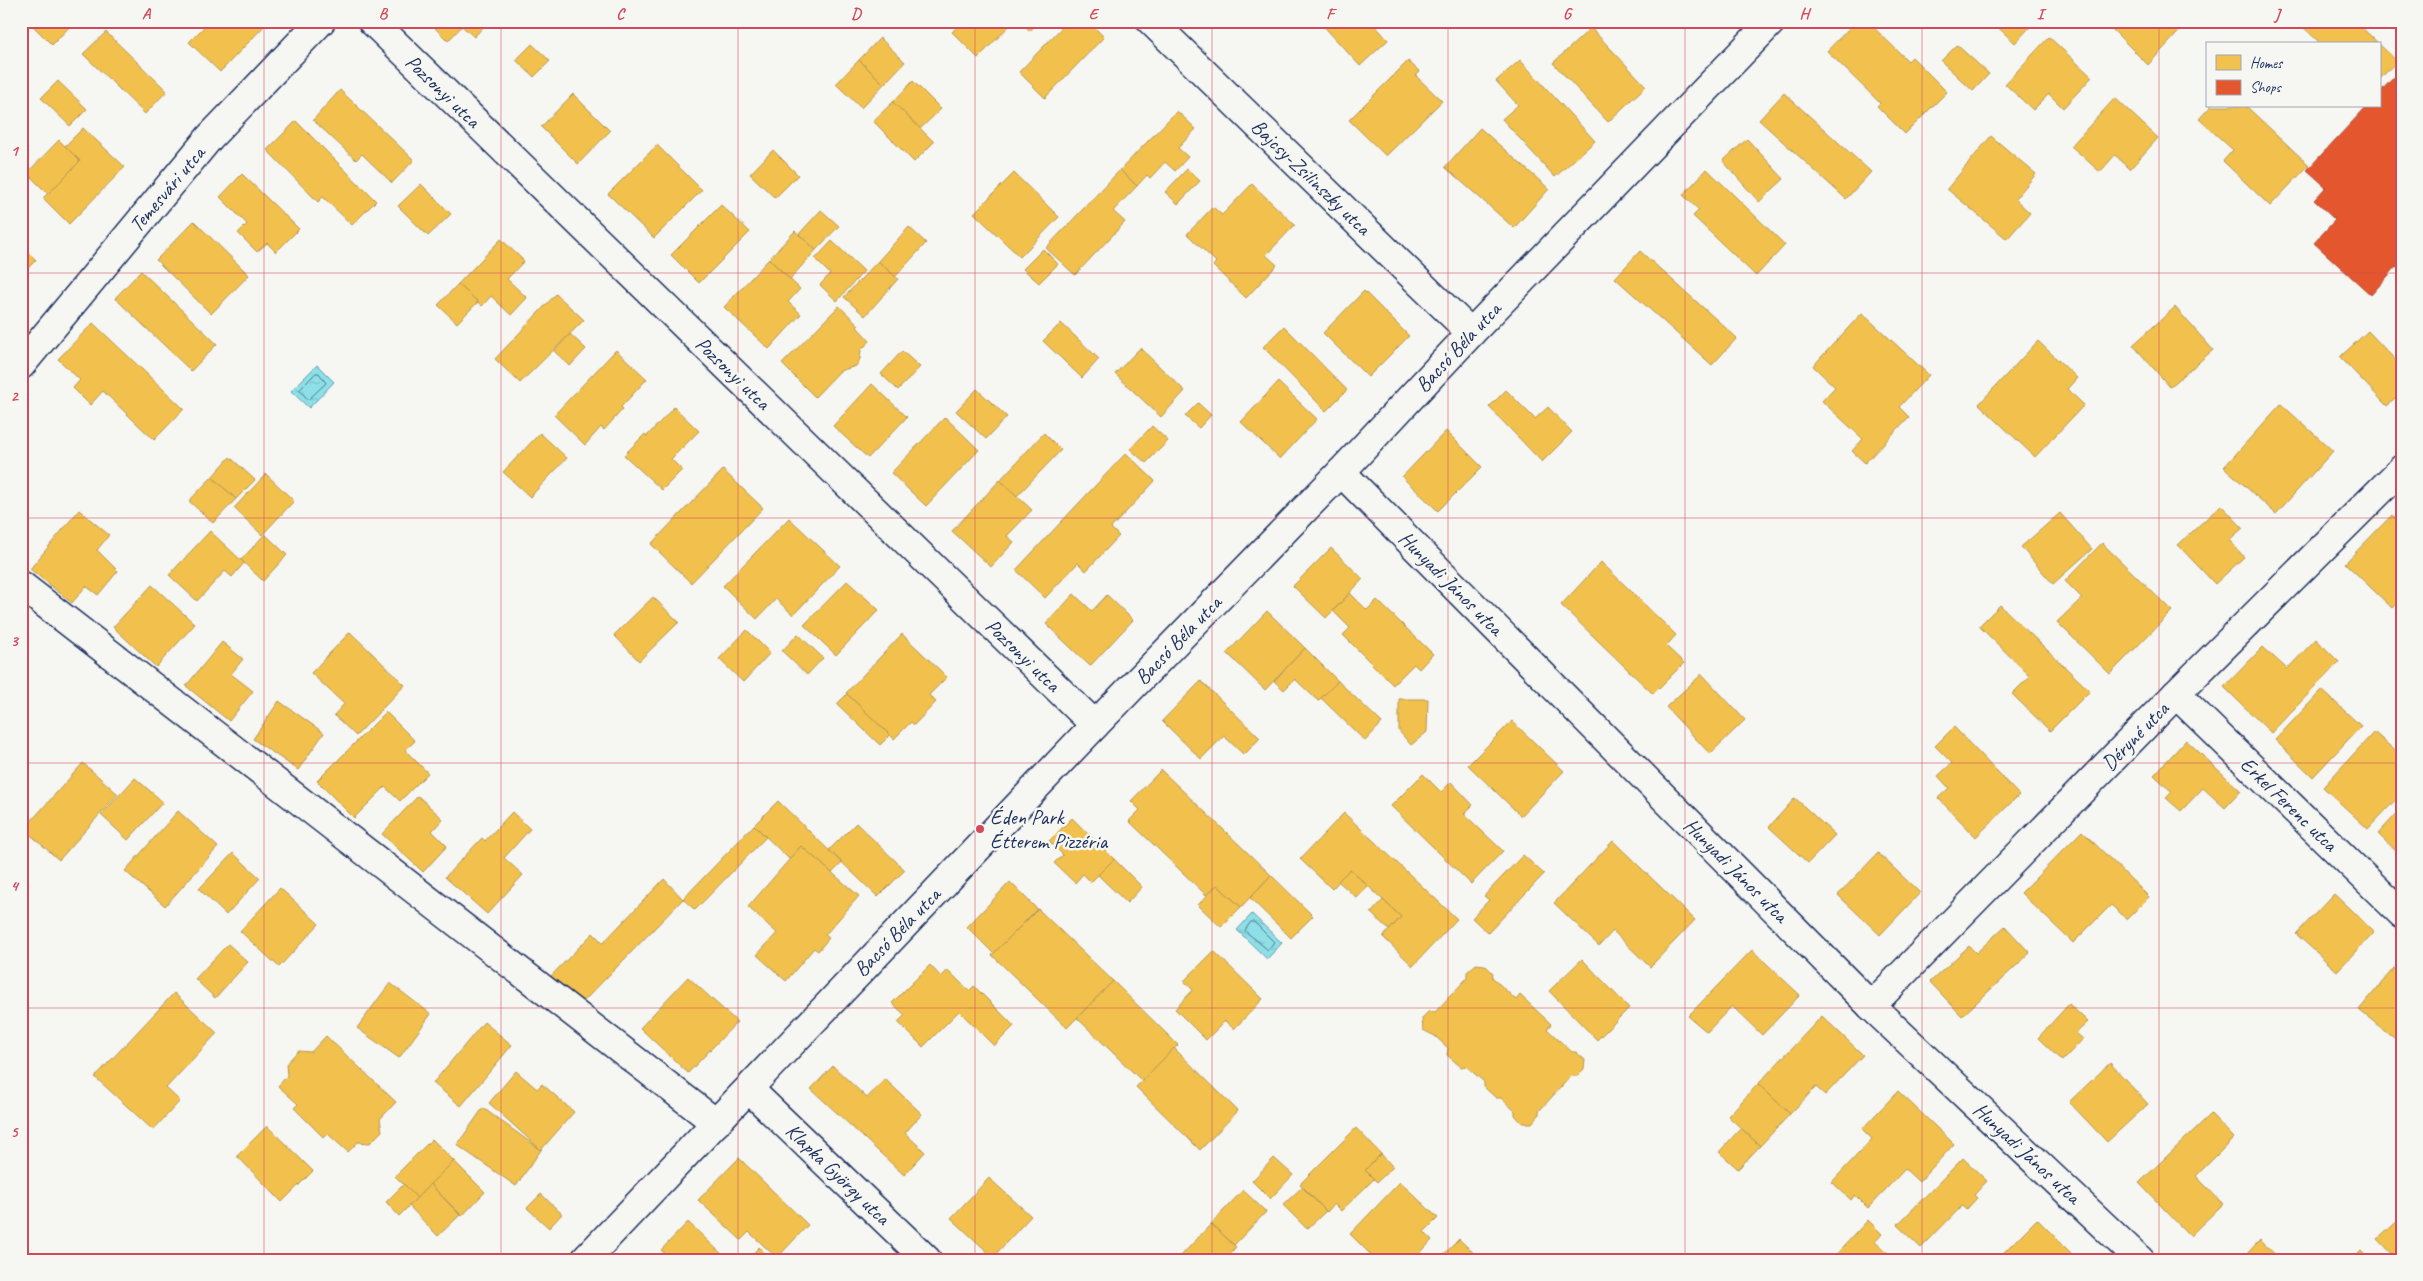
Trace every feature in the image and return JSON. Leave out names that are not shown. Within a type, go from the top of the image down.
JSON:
[{"type":"street","name":"Temesvári utca","points":[[21,365],[210,137],[321,21]]},
{"type":"street","name":"Pozsonyi utca","points":[[372,21],[1095,724]]},
{"type":"street","name":"Bajcsy-Zsilinszky utca","points":[[1152,21],[1471,333]]},
{"type":"street","name":"Bacsó Béla utca","points":[[585,1260],[1095,724],[1341,472],[1471,333],[1772,21]]},
{"type":"street","name":"Déryné utca","points":[[1871,1006],[2176,694],[2402,469]]},
{"type":"street","name":"Hunyadi János utca","points":[[1341,472],[1871,1006],[2140,1260]]},
{"type":"street","points":[[21,584],[716,1123]]},
{"type":"street","name":"Erkel Ferenc utca","points":[[2176,694],[2402,914]]},
{"type":"street","name":"Klapka György utca","points":[[748,1089],[927,1260]]},
{"type":"water","points":[[317,365],[334,382],[309,408],[291,391]]},
{"type":"water","points":[[1252,914],[1282,943],[1267,959],[1237,930]]},
{"type":"building: Homes","points":[[28,21],[75,21],[52,45]]},
{"type":"building: Homes","points":[[210,21],[269,21],[220,72],[189,42]]},
{"type":"building: Homes","points":[[428,21],[489,21],[474,37],[462,26],[448,41]]},
{"type":"building: Homes","points":[[962,21],[1014,21],[978,58],[952,32]]},
{"type":"building: Homes","points":[[1020,21],[1039,21],[1030,31]]},
{"type":"building: Homes","points":[[1068,21],[1088,21],[1104,37],[1045,98],[1019,72]]},
{"type":"building: Homes","points":[[1319,21],[1371,21],[1388,40],[1360,66]]},
{"type":"building: Homes","points":[[1856,21],[1867,21],[1908,61],[1912,57],[1947,92],[1905,134],[1877,106],[1880,103],[1827,51]]},
{"type":"building: Homes","points":[[1991,21],[2023,21],[2030,27],[2015,43]]},
{"type":"building: Homes","points":[[2104,21],[2189,21],[2148,65]]},
{"type":"building: Homes","points":[[2355,21],[2377,42],[2319,42],[2298,22]]},
{"type":"building: Homes","points":[[1591,28],[1646,86],[1608,122],[1553,63]]},
{"type":"building: Homes","points":[[106,32],[167,91],[145,114],[83,54]]},
{"type":"building: Homes","points":[[2049,37],[2092,77],[2063,108],[2049,94],[2033,110],[2005,84]]},
{"type":"building: Homes","points":[[880,38],[905,62],[884,84],[859,60]]},
{"type":"building: Homes","points":[[532,44],[550,61],[534,77],[516,60]]},
{"type":"building: Homes","points":[[1957,45],[1989,74],[1973,91],[1941,61]]},
{"type":"building: Homes","points":[[2380,45],[2397,61],[2380,79]]},
{"type":"building: Homes","points":[[859,60],[884,84],[861,108],[836,84]]},
{"type":"building: Homes","points":[[1520,60],[1595,141],[1555,177],[1502,119],[1518,105],[1496,81]]},
{"type":"building: Homes","points":[[1408,61],[1420,72],[1416,76],[1442,101],[1386,156],[1349,120]]},
{"type":"building: Homes","points":[[58,81],[87,109],[70,126],[41,98]]},
{"type":"building: Homes","points":[[913,81],[941,109],[920,129],[893,102]]},
{"type":"building: Homes","points":[[340,90],[414,160],[392,183],[362,154],[356,160],[313,120]]},
{"type":"building: Homes","points":[[1784,93],[1871,172],[1846,199],[1759,120]]},
{"type":"building: Homes","points":[[573,94],[610,131],[578,164],[541,127]]},
{"type":"building: Homes","points":[[2115,98],[2158,138],[2130,169],[2115,155],[2100,172],[2071,146]]},
{"type":"building: Homes","points":[[893,102],[934,142],[914,162],[873,121]]},
{"type":"building: Homes","points":[[2209,108],[2248,108],[2309,165],[2270,206],[2223,161],[2233,150],[2199,119]]},
{"type":"building: Homes","points":[[1177,111],[1196,129],[1178,148],[1188,157],[1175,171],[1165,162],[1150,178],[1147,175],[1137,186],[1120,170]]},
{"type":"building: Homes","points":[[296,121],[376,201],[352,225],[323,197],[318,202],[267,150]]},
{"type":"building: Homes","points":[[83,128],[125,167],[69,224],[43,198],[80,161],[65,146]]},
{"type":"building: Homes","points":[[1480,128],[1549,189],[1514,228],[1445,167]]},
{"type":"building: Homes","points":[[1991,136],[2036,174],[2015,199],[2030,213],[2007,239],[1947,189]]},
{"type":"building: Homes","points":[[1747,139],[1784,179],[1759,202],[1723,161]]},
{"type":"building: Homes","points":[[59,140],[80,161],[48,194],[27,173]]},
{"type":"building: Homes","points":[[657,145],[702,190],[654,238],[608,194]]},
{"type":"building: Homes","points":[[773,150],[798,175],[775,198],[750,174]]},
{"type":"building: Homes","points":[[1187,169],[1200,181],[1178,204],[1165,192]]},
{"type":"building: Homes","points":[[1707,169],[1785,245],[1756,276],[1693,216],[1699,210],[1683,195]]},
{"type":"building: Homes","points":[[1120,170],[1137,186],[1113,211],[1125,222],[1075,275],[1046,248]]},
{"type":"building: Homes","points":[[1014,173],[1059,217],[1020,257],[974,213]]},
{"type":"building: Homes","points":[[242,174],[299,229],[276,252],[267,243],[257,252],[238,233],[247,224],[220,197]]},
{"type":"building: Homes","points":[[421,184],[451,214],[428,236],[398,206]]},
{"type":"building: Homes","points":[[1252,184],[1295,225],[1266,255],[1277,265],[1246,298],[1213,266],[1216,262],[1187,234],[1213,207],[1222,215]]},
{"type":"building: Homes","points":[[721,205],[750,232],[699,283],[671,255]]},
{"type":"building: Homes","points":[[821,210],[839,226],[816,250],[799,234]]},
{"type":"building: Homes","points":[[194,221],[249,275],[211,314],[156,260]]},
{"type":"building: Homes","points":[[909,227],[926,243],[895,277],[878,261]]},
{"type":"building: Homes","points":[[795,231],[816,250],[790,279],[769,259]]},
{"type":"building: Homes","points":[[501,239],[524,261],[507,279],[527,298],[511,315],[491,296],[482,306],[458,284]]},
{"type":"building: Homes","points":[[832,241],[864,271],[837,301],[820,285],[830,274],[815,259]]},
{"type":"building: Homes","points":[[21,245],[36,260],[21,275]]},
{"type":"building: Homes","points":[[1043,249],[1058,264],[1039,283],[1023,269]]},
{"type":"building: Homes","points":[[1640,251],[1737,338],[1712,365],[1615,278]]},
{"type":"building: Homes","points":[[769,259],[800,289],[788,302],[801,314],[769,349],[724,307]]},
{"type":"building: Homes","points":[[878,261],[898,279],[865,316],[844,297]]},
{"type":"building: Homes","points":[[141,271],[217,344],[191,371],[115,298]]},
{"type":"building: Homes","points":[[458,284],[478,302],[457,323],[438,305]]},
{"type":"building: Homes","points":[[1364,291],[1409,336],[1368,377],[1323,333]]},
{"type":"building: Homes","points":[[556,294],[584,320],[520,383],[495,359]]},
{"type":"building: Homes","points":[[839,306],[859,325],[857,327],[870,341],[861,350],[860,359],[856,366],[840,371],[815,397],[782,364]]},
{"type":"building: Homes","points":[[2175,307],[2213,350],[2170,387],[2133,345]]},
{"type":"building: Homes","points":[[1862,313],[1929,375],[1899,407],[1909,417],[1865,463],[1852,451],[1863,439],[1822,401],[1835,387],[1813,366]]},
{"type":"building: Homes","points":[[93,323],[184,409],[154,440],[103,391],[90,405],[73,388],[80,380],[58,359]]},
{"type":"building: Homes","points":[[1061,323],[1099,359],[1082,378],[1043,341]]},
{"type":"building: Homes","points":[[1284,326],[1347,390],[1326,411],[1263,347]]},
{"type":"building: Homes","points":[[2368,331],[2402,367],[2402,393],[2387,406],[2340,357]]},
{"type":"building: Homes","points":[[570,334],[586,349],[570,366],[554,351]]},
{"type":"building: Homes","points":[[2038,341],[2077,378],[2067,389],[2084,405],[2035,457],[1979,404]]},
{"type":"building: Homes","points":[[1140,348],[1185,391],[1161,417],[1115,374]]},
{"type":"building: Homes","points":[[616,350],[647,379],[621,407],[623,409],[604,430],[601,427],[585,445],[554,415]]},
{"type":"building: Homes","points":[[902,351],[920,367],[898,390],[881,374]]},
{"type":"building: Homes","points":[[1278,382],[1317,419],[1280,459],[1241,422]]},
{"type":"building: Homes","points":[[872,384],[907,417],[868,458],[833,426]]},
{"type":"building: Homes","points":[[977,389],[1007,417],[986,439],[956,411]]},
{"type":"building: Homes","points":[[1506,390],[1535,419],[1548,407],[1572,432],[1542,462],[1489,407]]},
{"type":"building: Homes","points":[[1198,403],[1211,415],[1199,428],[1185,416]]},
{"type":"building: Homes","points":[[2281,404],[2333,451],[2276,514],[2224,467]]},
{"type":"building: Homes","points":[[674,407],[699,431],[671,459],[682,470],[662,490],[624,455],[645,434],[647,436]]},
{"type":"building: Homes","points":[[945,417],[979,450],[926,506],[891,473]]},
{"type":"building: Homes","points":[[1152,426],[1168,441],[1146,463],[1130,449]]},
{"type":"building: Homes","points":[[1446,431],[1482,467],[1438,511],[1402,477]]},
{"type":"building: Homes","points":[[540,433],[567,458],[530,497],[503,472]]},
{"type":"building: Homes","points":[[1044,433],[1061,450],[1017,496],[1000,480]]},
{"type":"building: Homes","points":[[1126,453],[1155,481],[1111,528],[1119,536],[1086,571],[1078,563],[1045,598],[1016,570]]},
{"type":"building: Homes","points":[[230,457],[255,480],[236,499],[212,477]]},
{"type":"building: Homes","points":[[723,470],[763,508],[691,583],[651,544]]},
{"type":"building: Homes","points":[[266,474],[294,501],[262,535],[234,508]]},
{"type":"building: Homes","points":[[212,477],[236,499],[213,523],[189,501]]},
{"type":"building: Homes","points":[[1000,480],[1032,510],[1007,536],[1014,542],[991,567],[952,531]]},
{"type":"building: Homes","points":[[2221,505],[2243,528],[2229,540],[2244,557],[2215,584],[2178,545]]},
{"type":"building: Homes","points":[[79,510],[109,535],[97,550],[118,571],[98,595],[86,586],[72,603],[30,569]]},
{"type":"building: Homes","points":[[2060,513],[2092,549],[2053,584],[2021,547]]},
{"type":"building: Homes","points":[[2392,515],[2402,525],[2402,597],[2392,608],[2345,563]]},
{"type":"building: Homes","points":[[789,518],[840,566],[793,615],[776,599],[757,619],[723,586]]},
{"type":"building: Homes","points":[[210,531],[244,563],[232,577],[225,571],[197,601],[169,575]]},
{"type":"building: Homes","points":[[265,534],[287,555],[263,581],[241,560]]},
{"type":"building: Homes","points":[[2102,543],[2172,611],[2110,674],[2057,622],[2082,598],[2065,581]]},
{"type":"building: Homes","points":[[1331,548],[1363,579],[1326,618],[1293,586]]},
{"type":"building: Homes","points":[[1601,562],[1676,635],[1666,646],[1684,663],[1653,694],[1561,605]]},
{"type":"building: Homes","points":[[847,581],[879,610],[836,655],[804,625]]},
{"type":"building: Homes","points":[[152,585],[195,624],[156,667],[113,627]]},
{"type":"building: Homes","points":[[1350,593],[1367,610],[1377,600],[1433,654],[1419,669],[1414,664],[1393,685],[1343,635],[1350,628],[1333,611]]},
{"type":"building: Homes","points":[[1074,594],[1092,611],[1107,595],[1133,620],[1090,666],[1046,624]]},
{"type":"building: Homes","points":[[653,597],[679,622],[639,661],[614,635]]},
{"type":"building: Homes","points":[[2000,605],[2090,691],[2050,731],[2012,694],[2030,676],[1979,626]]},
{"type":"building: Homes","points":[[1267,611],[1305,648],[1265,690],[1227,653]]},
{"type":"building: Homes","points":[[747,630],[770,653],[743,682],[719,659]]},
{"type":"building: Homes","points":[[350,632],[405,685],[356,736],[334,715],[344,704],[311,673]]},
{"type":"building: Homes","points":[[798,634],[823,658],[807,675],[782,651]]},
{"type":"building: Homes","points":[[902,634],[947,677],[929,695],[936,702],[914,725],[911,722],[894,739],[846,693]]},
{"type":"building: Homes","points":[[2316,639],[2339,662],[2271,733],[2224,687],[2263,647],[2287,669]]},
{"type":"building: Homes","points":[[222,642],[243,659],[231,674],[253,691],[229,721],[186,686]]},
{"type":"building: Homes","points":[[1305,648],[1338,681],[1318,701],[1295,679],[1284,690],[1274,681]]},
{"type":"building: Homes","points":[[1702,674],[1745,720],[1710,754],[1666,707]]},
{"type":"building: Homes","points":[[1201,681],[1260,738],[1244,755],[1224,736],[1201,759],[1162,721]]},
{"type":"building: Homes","points":[[1338,681],[1382,723],[1365,741],[1321,698]]},
{"type":"building: Homes","points":[[2322,690],[2361,726],[2313,777],[2275,740]]},
{"type":"building: Homes","points":[[847,694],[890,735],[880,745],[837,704]]},
{"type":"building: Homes","points":[[1399,699],[1428,699],[1427,732],[1411,745],[1399,731]]},
{"type":"building: Homes","points":[[279,701],[324,733],[298,770],[253,739]]},
{"type":"building: Homes","points":[[386,712],[415,741],[405,750],[428,773],[400,801],[385,787],[354,818],[317,781]]},
{"type":"building: Homes","points":[[1512,721],[1564,771],[1521,816],[1468,765]]},
{"type":"building: Homes","points":[[1954,727],[2019,795],[1976,837],[1938,798],[1949,788],[1938,776],[1952,763],[1935,746]]},
{"type":"building: Homes","points":[[2374,732],[2402,757],[2402,793],[2368,829],[2323,787]]},
{"type":"building: Homes","points":[[2186,740],[2241,791],[2225,808],[2203,788],[2181,811],[2166,798],[2172,792],[2154,775]]},
{"type":"building: Homes","points":[[83,763],[118,794],[59,860],[24,829]]},
{"type":"building: Homes","points":[[1161,770],[1271,875],[1241,907],[1217,885],[1206,895],[1129,821],[1140,810],[1131,801]]},
{"type":"building: Homes","points":[[1423,774],[1441,792],[1451,782],[1473,805],[1464,814],[1503,851],[1471,884],[1391,806]]},
{"type":"building: Homes","points":[[135,778],[163,802],[128,840],[101,815]]},
{"type":"building: Homes","points":[[418,796],[443,819],[432,831],[447,846],[423,872],[382,834]]},
{"type":"building: Homes","points":[[1795,798],[1835,835],[1808,863],[1769,827]]},
{"type":"building: Homes","points":[[778,801],[842,863],[832,873],[801,846],[789,859],[754,825]]},
{"type":"building: Homes","points":[[2402,808],[2402,857],[2378,834]]},
{"type":"building: Homes","points":[[178,811],[218,847],[165,906],[125,871]]},
{"type":"building: Homes","points":[[512,812],[530,829],[504,858],[523,875],[487,914],[445,877],[482,838],[485,841]]},
{"type":"building: Homes","points":[[1344,813],[1457,919],[1413,966],[1383,937],[1401,917],[1350,869],[1332,889],[1300,859]]},
{"type":"building: Homes","points":[[1072,818],[1114,859],[1091,882],[1083,874],[1075,883],[1054,863],[1063,855],[1049,841]]},
{"type":"building: Homes","points":[[856,823],[905,870],[878,897],[829,850]]},
{"type":"building: Homes","points":[[754,825],[766,837],[695,910],[683,899]]},
{"type":"building: Homes","points":[[2082,831],[2149,897],[2127,919],[2111,905],[2073,943],[2021,893]]},
{"type":"building: Homes","points":[[1613,841],[1695,920],[1650,967],[1613,931],[1599,946],[1554,903]]},
{"type":"building: Homes","points":[[801,846],[859,896],[825,935],[829,938],[818,951],[814,948],[786,981],[757,955],[777,933],[748,907]]},
{"type":"building: Homes","points":[[233,853],[260,878],[226,915],[199,889]]},
{"type":"building: Homes","points":[[1878,853],[1920,893],[1880,935],[1838,895]]},
{"type":"building: Homes","points":[[1523,855],[1544,874],[1488,933],[1472,918],[1489,900],[1484,896]]},
{"type":"building: Homes","points":[[1114,859],[1142,887],[1127,903],[1098,875]]},
{"type":"building: Homes","points":[[1350,869],[1368,886],[1357,898],[1338,881]]},
{"type":"building: Homes","points":[[1271,875],[1313,916],[1291,938],[1250,898]]},
{"type":"building: Homes","points":[[664,879],[683,899],[579,1006],[546,981],[593,933],[603,943]]},
{"type":"building: Homes","points":[[1010,882],[1037,909],[994,954],[967,927]]},
{"type":"building: Homes","points":[[1217,885],[1241,907],[1221,927],[1198,905]]},
{"type":"building: Homes","points":[[280,888],[319,924],[279,967],[240,931]]},
{"type":"building: Homes","points":[[2334,894],[2374,932],[2337,971],[2296,934]]},
{"type":"building: Homes","points":[[1383,900],[1401,917],[1389,930],[1371,913]]},
{"type":"building: Homes","points":[[1038,909],[1113,981],[1067,1028],[992,955]]},
{"type":"building: Homes","points":[[2005,926],[2030,953],[1962,1016],[1930,982],[1969,946],[1976,953]]},
{"type":"building: Homes","points":[[228,944],[248,962],[215,998],[195,979]]},
{"type":"building: Homes","points":[[1752,950],[1800,995],[1762,1035],[1732,1006],[1707,1032],[1688,1016]]},
{"type":"building: Homes","points":[[1214,951],[1263,999],[1234,1029],[1225,1021],[1206,1040],[1175,1009],[1193,990],[1184,981]]},
{"type":"building: Homes","points":[[1582,959],[1629,1008],[1597,1040],[1549,991]]},
{"type":"building: Homes","points":[[2399,962],[2402,964],[2402,1039],[2399,1042],[2359,1010]]},
{"type":"building: Homes","points":[[1476,964],[1485,965],[1493,973],[1492,977],[1516,1000],[1520,995],[1551,1024],[1547,1029],[1572,1052],[1576,1052],[1585,1060],[1584,1069],[1577,1076],[1571,1076],[1539,1111],[1539,1115],[1532,1123],[1522,1123],[1515,1115],[1515,1111],[1501,1098],[1496,1098],[1484,1087],[1484,1082],[1466,1066],[1461,1067],[1447,1055],[1448,1048],[1435,1036],[1423,1030],[1422,1018],[1429,1011],[1435,1012],[1467,978],[1467,972]]},
{"type":"building: Homes","points":[[930,965],[941,977],[948,970],[969,991],[974,986],[1014,1026],[994,1046],[959,1011],[923,1047],[898,1022],[905,1015],[892,1003]]},
{"type":"building: Homes","points":[[688,977],[737,1022],[688,1073],[640,1028]]},
{"type":"building: Homes","points":[[1113,981],[1178,1045],[1142,1081],[1077,1018]]},
{"type":"building: Homes","points":[[390,983],[431,1014],[399,1058],[357,1028]]},
{"type":"building: Homes","points":[[174,993],[217,1033],[166,1088],[180,1101],[153,1130],[95,1077]]},
{"type":"building: Homes","points":[[2069,1004],[2088,1022],[2076,1033],[2083,1039],[2062,1061],[2038,1038]]},
{"type":"building: Homes","points":[[1822,1016],[1863,1055],[1825,1095],[1816,1087],[1790,1114],[1758,1084]]},
{"type":"building: Homes","points":[[484,1022],[512,1045],[461,1106],[433,1083]]},
{"type":"building: Homes","points":[[326,1036],[396,1102],[380,1119],[382,1131],[370,1143],[358,1142],[348,1152],[328,1134],[324,1138],[294,1108],[298,1104],[278,1086],[287,1076],[286,1064],[298,1051],[311,1052]]},
{"type":"building: Homes","points":[[1174,1048],[1238,1111],[1200,1150],[1136,1087]]},
{"type":"building: Homes","points":[[2110,1063],[2148,1104],[2107,1142],[2069,1102]]},
{"type":"building: Homes","points":[[833,1066],[867,1098],[885,1079],[922,1114],[905,1133],[925,1152],[904,1175],[811,1089]]},
{"type":"building: Homes","points":[[516,1071],[537,1089],[542,1084],[574,1112],[541,1150],[489,1103]]},
{"type":"building: Homes","points":[[1758,1084],[1790,1114],[1760,1146],[1728,1116]]},
{"type":"building: Homes","points":[[1898,1091],[1954,1144],[1919,1182],[1905,1169],[1868,1208],[1855,1195],[1851,1200],[1832,1182],[1872,1139],[1862,1129]]},
{"type":"building: Homes","points":[[483,1108],[541,1150],[516,1186],[457,1145]]},
{"type":"building: Homes","points":[[2211,1114],[2234,1138],[2196,1176],[2223,1204],[2190,1236],[2139,1183]]},
{"type":"building: Homes","points":[[267,1126],[313,1171],[282,1202],[237,1156]]},
{"type":"building: Homes","points":[[1356,1128],[1381,1154],[1365,1170],[1374,1179],[1341,1211],[1334,1204],[1327,1212],[1300,1184]]},
{"type":"building: Homes","points":[[1741,1128],[1760,1146],[1738,1169],[1719,1152]]},
{"type":"building: Homes","points":[[432,1139],[454,1161],[417,1198],[395,1176]]},
{"type":"building: Homes","points":[[1381,1154],[1393,1167],[1377,1182],[1365,1170]]},
{"type":"building: Homes","points":[[739,1158],[808,1225],[777,1258],[749,1232],[741,1240],[698,1200]]},
{"type":"building: Homes","points":[[1274,1158],[1293,1175],[1270,1199],[1252,1181]]},
{"type":"building: Homes","points":[[1963,1158],[1987,1181],[1974,1195],[1977,1198],[1966,1210],[1962,1206],[1921,1248],[1897,1225]]},
{"type":"building: Homes","points":[[454,1161],[485,1192],[462,1216],[430,1184]]},
{"type":"building: Homes","points":[[989,1178],[1031,1216],[993,1257],[951,1218]]},
{"type":"building: Homes","points":[[1400,1182],[1438,1218],[1424,1232],[1432,1240],[1414,1260],[1376,1260],[1350,1234]]},
{"type":"building: Homes","points":[[404,1184],[417,1198],[399,1216],[386,1202]]},
{"type":"building: Homes","points":[[430,1184],[460,1215],[438,1236],[409,1206]]},
{"type":"building: Homes","points":[[1302,1187],[1326,1211],[1307,1229],[1283,1205]]},
{"type":"building: Homes","points":[[1243,1190],[1266,1212],[1234,1245],[1211,1224]]},
{"type":"building: Homes","points":[[541,1194],[562,1214],[549,1228],[527,1208]]},
{"type":"building: Homes","points":[[2402,1217],[2402,1260],[2398,1260],[2378,1239]]},
{"type":"building: Homes","points":[[2037,1219],[2073,1255],[2068,1260],[1996,1260]]},
{"type":"building: Homes","points":[[1868,1220],[1882,1234],[1875,1242],[1890,1255],[1886,1260],[1831,1260]]},
{"type":"building: Homes","points":[[688,1222],[728,1260],[671,1260],[661,1250]]},
{"type":"building: Homes","points":[[1211,1224],[1236,1247],[1224,1260],[1177,1260]]},
{"type":"building: Homes","points":[[1459,1239],[1481,1260],[1439,1260]]},
{"type":"building: Homes","points":[[2260,1240],[2281,1260],[2241,1260]]},
{"type":"building: Homes","points":[[759,1247],[771,1260],[747,1260]]},
{"type":"building: Homes","points":[[2361,1251],[2369,1260],[2352,1260]]},
{"type":"building: Shops","points":[[2398,73],[2402,77],[2402,273],[2396,267],[2371,295],[2314,243],[2335,220],[2314,200],[2326,187],[2307,170],[2365,108],[2380,108],[2380,92]]},
{"type":"place","name":"Éden Park Étterem Pizzéria","points":[[980,829]]}]
